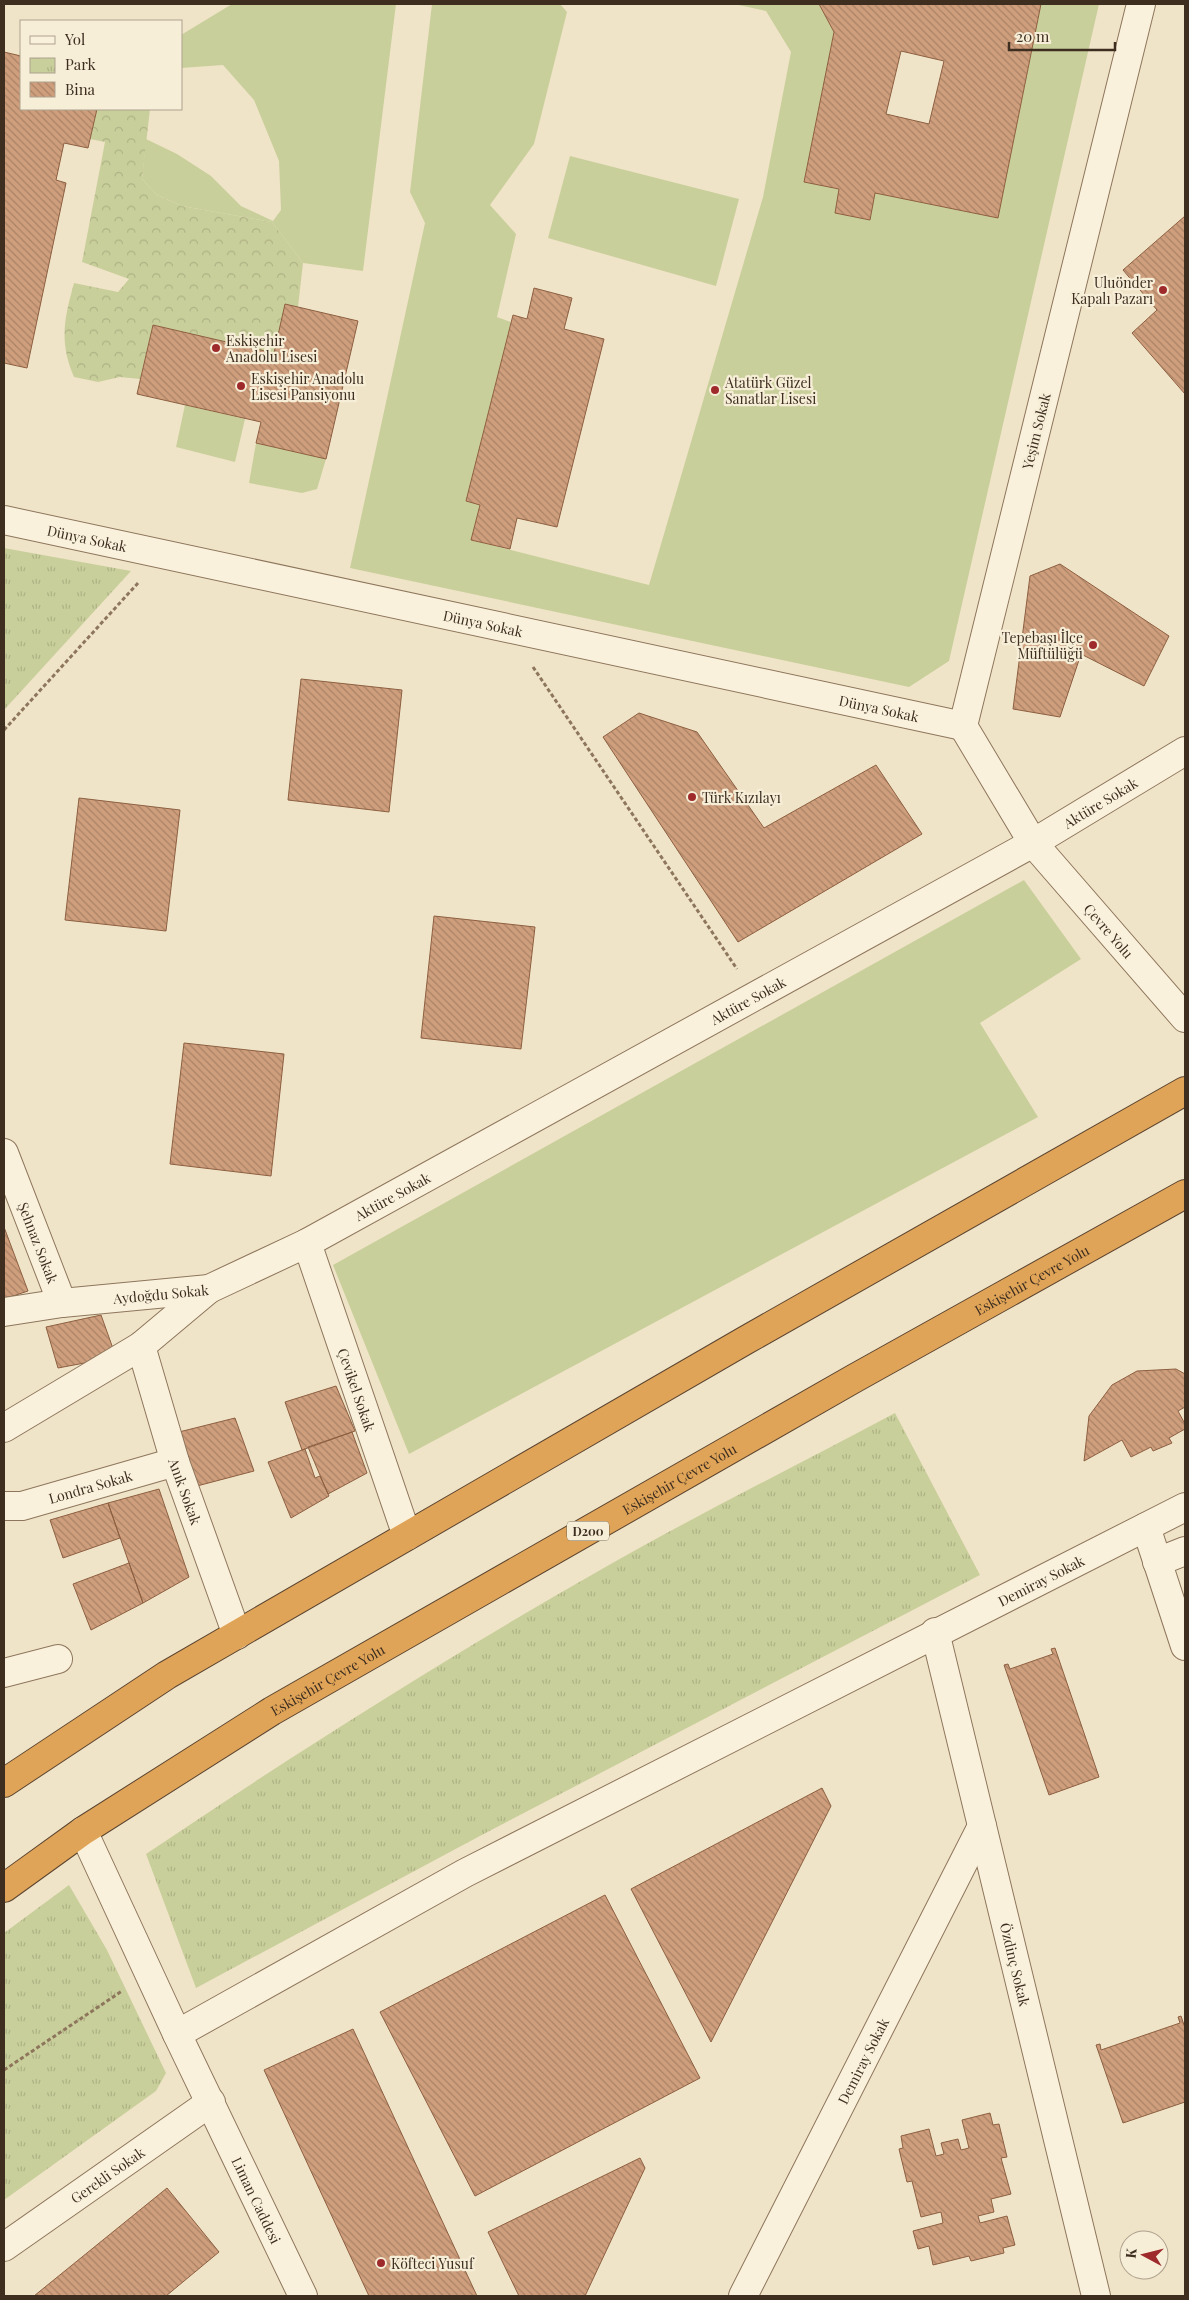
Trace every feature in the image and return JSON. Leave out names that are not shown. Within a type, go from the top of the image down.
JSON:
[{"type":"highway","points":[[4,1783],[167,1675],[746,1340],[1185,1091]]},
{"type":"highway","name":"Eskişehir Çevre Yolu","points":[[4,1888],[83,1831],[272,1711],[855,1378],[1185,1194]]},
{"type":"street","name":"Yeşim Sokak","points":[[963,726],[1141,4]]},
{"type":"street","name":"Dünya Sokak","points":[[4,520],[963,726]]},
{"type":"street","points":[[963,726],[1033,843]]},
{"type":"street","name":"Aktüre Sokak","points":[[307,1243],[1033,843],[1185,752]]},
{"type":"street","name":"Çevre Yolu","points":[[1033,843],[1185,1018]]},
{"type":"street","name":"Şehnaz Sokak","points":[[4,1154],[62,1303]]},
{"type":"street","name":"Aydoğdu Sokak","points":[[4,1312],[62,1303],[209,1288],[307,1243]]},
{"type":"street","name":"Çevikel Sokak","points":[[307,1243],[407,1536]]},
{"type":"street","points":[[4,1428],[141,1346],[209,1288]]},
{"type":"street","name":"Anık Sokak","points":[[141,1346],[175,1462],[237,1635]]},
{"type":"street","name":"Londra Sokak","points":[[4,1506],[22,1506],[175,1462]]},
{"type":"street","name":"Demiray Sokak","points":[[177,2034],[465,1873],[935,1632],[1185,1507]]},
{"type":"street","points":[[1146,1527],[1185,1646]]},
{"type":"street","points":[[1158,1562],[1185,1551]]},
{"type":"street","name":"Özdinç Sokak","points":[[935,1632],[1096,2296]]},
{"type":"street","points":[[4,1673],[58,1659]]},
{"type":"street","name":"Demiray Sokak","points":[[743,2296],[982,1826]]},
{"type":"street","name":"Liman Caddesi","points":[[83,1831],[177,2034],[303,2296]]},
{"type":"street","name":"Gerekli Sokak","points":[[4,2247],[211,2102]]},
{"type":"path","points":[[4,730],[164,554]]},
{"type":"path","points":[[506,628],[755,996]]},
{"type":"path","points":[[4,2070],[149,1973]]},
{"type":"green space","points":[[232,4],[396,4],[363,271],[303,263],[272,222],[182,206],[157,195],[142,179],[146,139],[177,154],[211,176],[241,206],[273,221],[281,210],[279,161],[254,100],[223,65],[182,68],[182,34]]},
{"type":"green space","points":[[432,4],[560,4],[567,12],[534,144],[490,205],[516,234],[497,317],[511,322],[466,501],[480,505],[471,540],[649,585],[763,197],[791,52],[766,11],[734,4],[819,4],[834,32],[804,182],[839,189],[835,213],[870,220],[875,193],[998,218],[1041,4],[1099,4],[949,661],[909,687],[350,568],[425,223],[410,192]]},
{"type":"green space","points":[[97,110],[150,110],[142,179],[157,195],[182,206],[272,222],[303,263],[298,307],[274,353],[153,325],[140,379],[120,377],[98,382],[74,377],[66,353],[65,330],[74,283],[118,292],[129,279],[82,262],[105,142],[90,139]]},
{"type":"green space","points":[[570,156],[739,199],[716,286],[548,238]]},
{"type":"green space","points":[[185,405],[245,419],[235,462],[176,447]]},
{"type":"green space","points":[[256,443],[326,459],[317,489],[302,493],[249,483]]},
{"type":"green space","points":[[4,548],[131,571],[4,710]]},
{"type":"green space","points":[[1024,880],[1081,959],[980,1023],[1038,1117],[409,1454],[333,1265]]},
{"type":"green space","points":[[895,1413],[980,1575],[478,1837],[196,1988],[146,1854],[371,1707],[544,1602],[675,1529]]},
{"type":"green space","points":[[69,1885],[107,1950],[166,2073],[156,2091],[4,2200],[4,1933]]},
{"type":"building","points":[[819,4],[1041,4],[998,218],[875,193],[870,220],[835,213],[839,189],[804,182],[834,32]],"holes":[[[901,51],[944,61],[929,124],[886,114]]]},
{"type":"building","points":[[4,52],[20,56],[20,110],[97,110],[88,148],[64,143],[56,180],[66,183],[27,368],[4,363]]},
{"type":"building","name":"Uluönder Kapalı Pazarı","points":[[1185,216],[1185,394],[1132,333],[1157,310],[1123,270]]},
{"type":"building","points":[[534,288],[572,298],[564,329],[604,339],[557,527],[517,518],[510,549],[471,540],[480,505],[466,501],[513,315],[527,319]]},
{"type":"building","name":"Eskişehir Anadolu Lisesi Pansiyonu","points":[[285,304],[358,321],[326,459],[256,443],[261,422],[137,394],[153,325],[274,353]]},
{"type":"building","name":"Tepebaşı İlçe Müftülüğü","points":[[1060,564],[1169,636],[1144,686],[1081,654],[1060,717],[1013,709],[1030,576]]},
{"type":"building","points":[[301,679],[402,690],[389,812],[288,800]]},
{"type":"building","name":"Türk Kızılayı","points":[[639,713],[697,732],[764,828],[876,765],[922,834],[738,942],[603,737]]},
{"type":"building","points":[[79,798],[180,810],[166,931],[65,920]]},
{"type":"building","points":[[434,916],[535,927],[521,1049],[421,1038]]},
{"type":"building","points":[[184,1043],[284,1054],[271,1176],[170,1164]]},
{"type":"building","points":[[4,1227],[28,1291],[4,1299]]},
{"type":"building","points":[[101,1315],[116,1357],[58,1368],[46,1327]]},
{"type":"building","points":[[1176,1369],[1185,1374],[1185,1407],[1178,1411],[1185,1424],[1185,1429],[1169,1438],[1172,1443],[1153,1451],[1151,1447],[1131,1457],[1122,1440],[1084,1461],[1089,1416],[1112,1385],[1137,1371]]},
{"type":"building","points":[[336,1386],[355,1431],[302,1450],[285,1402]]},
{"type":"building","points":[[235,1418],[254,1471],[197,1486],[179,1432]]},
{"type":"building","points":[[352,1432],[367,1473],[328,1494],[308,1447]]},
{"type":"building","points":[[305,1449],[315,1478],[320,1476],[329,1496],[291,1518],[268,1462]]},
{"type":"building","points":[[159,1489],[189,1577],[143,1603],[108,1503]]},
{"type":"building","points":[[108,1503],[120,1538],[63,1558],[50,1520]]},
{"type":"building","points":[[129,1563],[143,1603],[91,1630],[73,1584]]},
{"type":"building","points":[[1055,1648],[1099,1777],[1049,1795],[1004,1665],[1008,1664],[1010,1669],[1053,1654],[1051,1649]]},
{"type":"building","points":[[822,1788],[831,1806],[711,2042],[631,1889]]},
{"type":"building","points":[[605,1895],[700,2078],[475,2196],[380,2012]]},
{"type":"building","points":[[1181,2016],[1185,2028],[1185,2102],[1123,2123],[1096,2045],[1100,2044],[1101,2050],[1180,2023],[1178,2017]]},
{"type":"building","points":[[353,2029],[477,2296],[369,2296],[264,2070]]},
{"type":"building","points":[[990,2113],[993,2125],[999,2124],[1007,2157],[1001,2158],[1011,2194],[991,2199],[994,2212],[978,2216],[980,2223],[1007,2216],[1015,2245],[1003,2248],[1004,2253],[971,2261],[969,2256],[933,2265],[929,2246],[918,2249],[913,2231],[943,2223],[941,2212],[921,2217],[912,2181],[907,2182],[899,2149],[903,2148],[901,2136],[929,2129],[936,2156],[944,2154],[941,2143],[958,2139],[961,2150],[969,2148],[962,2120]]},
{"type":"building","points":[[640,2158],[645,2168],[585,2296],[519,2296],[488,2232]]},
{"type":"building","points":[[167,2188],[219,2252],[166,2296],[34,2296]]},
{"type":"place","name":"Uluönder Kapalı Pazarı","points":[[1163,290]]},
{"type":"place","name":"Eskişehir Anadolu Lisesi","points":[[216,348]]},
{"type":"place","name":"Eskişehir Anadolu Lisesi Pansiyonu","points":[[241,386]]},
{"type":"place","name":"Atatürk Güzel Sanatlar Lisesi","points":[[715,390]]},
{"type":"place","name":"Tepebaşı İlçe Müftülüğü","points":[[1093,645]]},
{"type":"place","name":"Türk Kızılayı","points":[[692,797]]},
{"type":"place","name":"Köfteci Yusuf","points":[[381,2263]]}]
